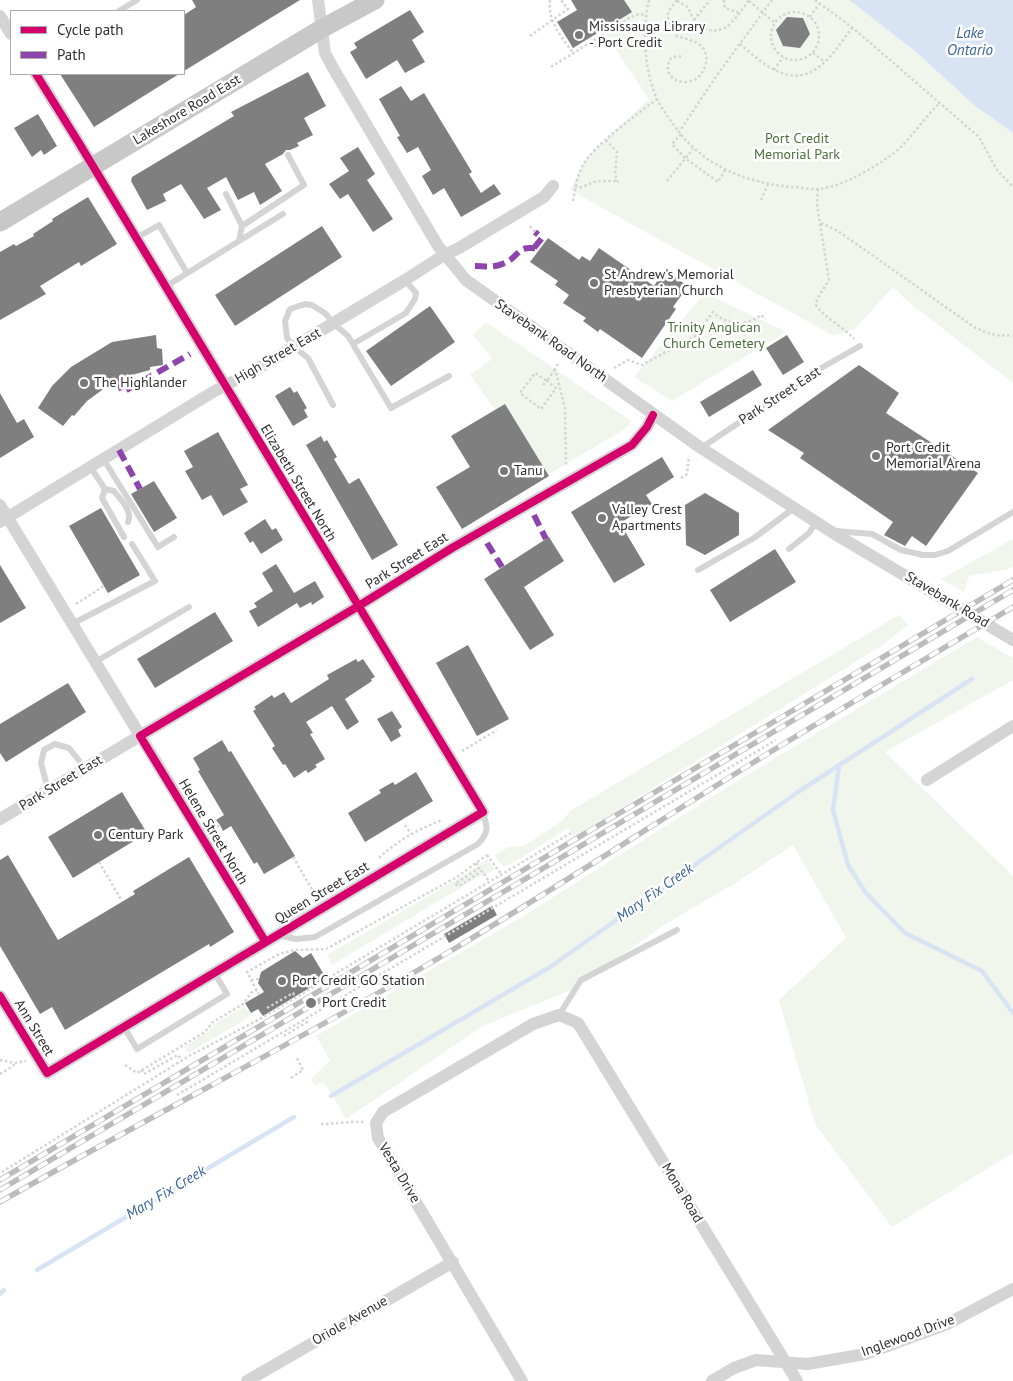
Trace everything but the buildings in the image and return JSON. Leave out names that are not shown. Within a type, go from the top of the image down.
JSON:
[{"type":"main road","name":"Lakeshore Road East","points":[[0,222],[323,28],[375,0]]},
{"type":"street","name":"Stavebank Road North","points":[[318,0],[325,52],[333,68],[444,255],[466,280],[701,448],[830,531],[880,560]]},
{"type":"street","points":[[0,16],[10,32]]},
{"type":"street","name":"Elizabeth Street North","points":[[37,75],[357,607],[483,812]]},
{"type":"street","name":"High Street East","points":[[4,520],[213,392],[294,347],[444,255],[544,197],[553,186]]},
{"type":"street","name":"Park Street East","points":[[0,819],[357,607],[452,548],[632,445],[647,427],[653,415]]},
{"type":"street","name":"Helene Street North","points":[[0,506],[4,520],[72,624],[265,941]]},
{"type":"street","name":"Stavebank Road","points":[[880,560],[1013,640]]},
{"type":"street","points":[[927,780],[1013,726]]},
{"type":"street","name":"Queen Street East","points":[[47,1073],[483,812]]},
{"type":"street","name":"Ann Street","points":[[0,996],[47,1073]]},
{"type":"street","points":[[376,1123],[383,1112],[391,1107],[533,1024],[559,1015]]},
{"type":"street","name":"Mona Road","points":[[559,1015],[578,1023],[796,1381]]},
{"type":"street","name":"Vesta Drive","points":[[376,1123],[378,1138],[522,1381]]},
{"type":"street","name":"Oriole Avenue","points":[[247,1381],[453,1262]]},
{"type":"street","name":"Inglewood Drive","points":[[712,1381],[734,1368],[756,1360],[808,1364],[865,1354],[947,1324],[1013,1289]]},
{"type":"lane","points":[[120,10],[137,0]]},
{"type":"lane","points":[[242,226],[304,185],[288,155]]},
{"type":"lane","points":[[226,194],[242,226],[238,241]]},
{"type":"lane","points":[[165,287],[282,214]]},
{"type":"lane","points":[[136,238],[159,225],[187,273]]},
{"type":"lane","points":[[353,344],[406,313],[415,299],[416,293],[406,280]]},
{"type":"lane","points":[[333,405],[308,358],[294,347],[287,338],[285,321],[290,309],[305,304],[312,305],[326,314],[348,336],[391,408],[449,376]]},
{"type":"lane","name":"Park Street East","points":[[701,448],[816,371],[859,346]]},
{"type":"lane","points":[[104,460],[158,547],[174,537]]},
{"type":"lane","points":[[91,468],[105,490]]},
{"type":"lane","points":[[105,490],[114,491],[129,512],[128,522]]},
{"type":"lane","points":[[105,490],[102,498],[124,536]]},
{"type":"lane","points":[[698,570],[754,538],[794,508]]},
{"type":"lane","points":[[830,531],[872,534],[901,550],[922,555],[935,555],[948,551],[1013,512]]},
{"type":"lane","points":[[789,549],[809,533],[816,522]]},
{"type":"lane","points":[[72,624],[155,581],[132,544]]},
{"type":"lane","points":[[95,662],[190,607]]},
{"type":"lane","points":[[48,790],[41,763],[44,750],[55,744],[70,748],[85,768]]},
{"type":"lane","points":[[277,935],[296,939],[315,938],[478,844],[488,829],[483,812]]},
{"type":"lane","points":[[559,1015],[581,980],[677,930]]},
{"type":"lane","points":[[124,1027],[137,1049],[228,994],[214,972]]},
{"type":"path","points":[[550,0],[549,7],[552,21],[573,53]]},
{"type":"path","points":[[530,36],[568,9],[561,0]]},
{"type":"path","points":[[649,0],[646,15],[645,53],[650,79],[657,99],[680,133],[693,148],[725,170],[744,178],[768,184],[818,189],[848,181],[893,154],[940,103]]},
{"type":"path","points":[[683,57],[671,58],[667,65],[667,71],[678,82],[688,83],[697,78],[704,69],[706,52],[702,46],[695,42],[675,35],[668,16],[669,8],[677,0],[688,7],[698,26],[708,31],[721,30],[731,23],[749,0],[775,23]]},
{"type":"path","points":[[694,20],[710,0]]},
{"type":"path","points":[[724,0],[725,8],[740,13]]},
{"type":"path","points":[[725,170],[718,182],[685,158],[672,144],[717,75],[772,0]]},
{"type":"path","points":[[815,0],[852,28],[982,140],[997,170],[1013,187]]},
{"type":"path","points":[[810,17],[819,4]]},
{"type":"path","points":[[795,12],[810,17],[816,23],[819,38],[813,53],[799,60],[783,57],[773,46],[771,38],[771,30],[775,23],[787,13],[795,12]]},
{"type":"path","points":[[551,67],[631,16],[646,15]]},
{"type":"path","points":[[740,44],[774,70],[792,76],[806,74],[815,70],[825,62],[852,28]]},
{"type":"path","points":[[591,41],[596,48]]},
{"type":"path","points":[[813,53],[825,62]]},
{"type":"path","points":[[774,70],[783,57]]},
{"type":"path","points":[[573,201],[575,186],[583,165],[606,140],[657,99]]},
{"type":"path","points":[[606,140],[617,152],[615,174],[617,181]]},
{"type":"path","points":[[667,181],[693,148]]},
{"type":"path","points":[[575,186],[579,188],[597,181],[617,181],[621,183]]},
{"type":"path","points":[[761,200],[768,184]]},
{"type":"path","points":[[818,189],[817,205],[829,280],[817,299],[816,306],[820,312],[853,337],[859,346]]},
{"type":"path","points":[[820,223],[838,231],[974,327],[988,334],[1013,336]]},
{"type":"path","points":[[530,226],[535,232]]},
{"type":"path","points":[[614,368],[628,360],[642,365],[694,337],[713,312],[719,317],[742,324],[755,320],[762,315],[766,319]]},
{"type":"path","points":[[543,385],[558,364]]},
{"type":"path","points":[[555,370],[565,408],[566,471]]},
{"type":"path","points":[[535,373],[546,381],[556,388],[541,408],[520,393],[535,373]]},
{"type":"path","points":[[681,478],[687,474],[689,455]]},
{"type":"path","points":[[77,603],[104,586]]},
{"type":"path","points":[[462,752],[497,730]]},
{"type":"path","points":[[177,1095],[776,740]]},
{"type":"path","points":[[211,830],[220,825]]},
{"type":"path","points":[[405,825],[411,834]]},
{"type":"path","points":[[2,1172],[182,1061],[295,997],[571,832]]},
{"type":"path","points":[[260,995],[246,972],[279,954],[294,950],[326,949],[457,877],[487,855]]},
{"type":"path","points":[[293,857],[324,907]]},
{"type":"path","points":[[491,860],[501,874]]},
{"type":"path","points":[[99,862],[122,901]]},
{"type":"path","points":[[476,863],[479,868],[456,884],[459,886],[482,871],[490,881]]},
{"type":"path","points":[[299,954],[305,950]]},
{"type":"path","points":[[251,980],[259,979]]},
{"type":"path","points":[[125,1065],[137,1073],[205,1032],[213,1022],[243,1004],[257,990]]},
{"type":"path","points":[[267,1008],[293,993],[295,997]]},
{"type":"path","points":[[284,1036],[307,1022],[305,1019]]},
{"type":"path","points":[[141,1070],[144,1074],[178,1055],[182,1061]]},
{"type":"path","points":[[291,1078],[303,1070],[296,1056]]},
{"type":"path","points":[[0,1074],[15,1063]]},
{"type":"path","points":[[321,1124],[376,1123]]},
{"type":"green space","name":"Port Credit Memorial Park","points":[[622,0],[849,0],[916,52],[975,106],[1013,133],[1013,383],[911,304],[893,287],[855,329],[834,336],[570,190],[587,157],[649,99],[602,29]]},
{"type":"green space","name":"Trinity Anglican Church Cemetery","points":[[705,293],[786,332],[672,401],[634,377]]},
{"type":"green space","points":[[486,322],[631,421],[625,429],[544,477],[470,375],[492,359],[473,335]]},
{"type":"green space","points":[[1013,539],[1013,566],[1006,570],[969,576],[964,592],[941,579]]},
{"type":"green space","points":[[899,615],[908,625],[881,646],[574,837],[568,828],[511,864],[503,866],[494,855],[509,847],[524,846],[563,820],[570,811]]},
{"type":"green space","points":[[977,637],[1013,658],[1013,680],[885,752],[1013,876],[1013,1153],[892,1227],[815,1124],[779,1000],[846,938],[793,845],[732,885],[664,925],[574,989],[483,1026],[346,1119],[324,1082],[315,1086],[311,1079],[330,1060],[316,1036],[517,920],[737,781]]},
{"type":"green space","points":[[487,859],[495,870],[480,876],[332,965],[327,955],[456,880]]},
{"type":"green space","points":[[243,1007],[250,1011],[248,1018],[188,1053],[184,1047],[208,1032],[216,1023]]},
{"type":"water","name":"Lake Ontario","points":[[849,0],[1013,0],[1013,133],[975,106],[916,52]]},
{"type":"waterway","name":"Mary Fix Creek","points":[[331,1096],[550,967],[798,792],[972,679]]},
{"type":"waterway","points":[[839,766],[833,810],[848,865],[866,893],[905,933],[982,971],[1013,1013]]},
{"type":"waterway","name":"Mary Fix Creek","points":[[37,1270],[294,1117]]},
{"type":"waterway","name":"Mary Fix Creek","points":[[0,1294],[4,1290]]},
{"type":"railway","points":[[0,1180],[1013,580]]},
{"type":"railway","points":[[0,1190],[1013,590]]},
{"type":"railway","points":[[0,1202],[398,982],[536,899],[780,746],[1013,607]]},
{"type":"marked path","points":[[534,248],[542,238],[535,232]]},
{"type":"marked path","points":[[475,266],[499,265],[513,258],[526,248],[540,249]]},
{"type":"marked path","points":[[117,379],[123,392],[190,354]]},
{"type":"marked path","points":[[119,450],[140,489]]},
{"type":"marked path","points":[[534,515],[546,539]]},
{"type":"marked path","points":[[487,543],[502,567]]},
{"type":"cycle path","points":[[0,996],[47,1073],[483,812],[37,75]]},
{"type":"cycle path","points":[[265,941],[140,736],[357,607],[452,548],[632,445],[647,427],[653,415]]},
{"type":"place","name":"Mississauga Library - Port Credit","points":[[579,35]]},
{"type":"place","name":"St Andrew's Memorial Presbyterian Church","points":[[594,283]]},
{"type":"place","name":"The Highlander","points":[[84,383]]},
{"type":"place","name":"Port Credit Memorial Arena","points":[[876,456]]},
{"type":"place","name":"Tanu","points":[[504,471]]},
{"type":"place","name":"Valley Crest Apartments","points":[[602,518]]},
{"type":"place","name":"Century Park","points":[[98,835]]},
{"type":"place","name":"Port Credit GO Station","points":[[282,981]]},
{"type":"place","name":"Port Credit","points":[[311,1003]]}]
